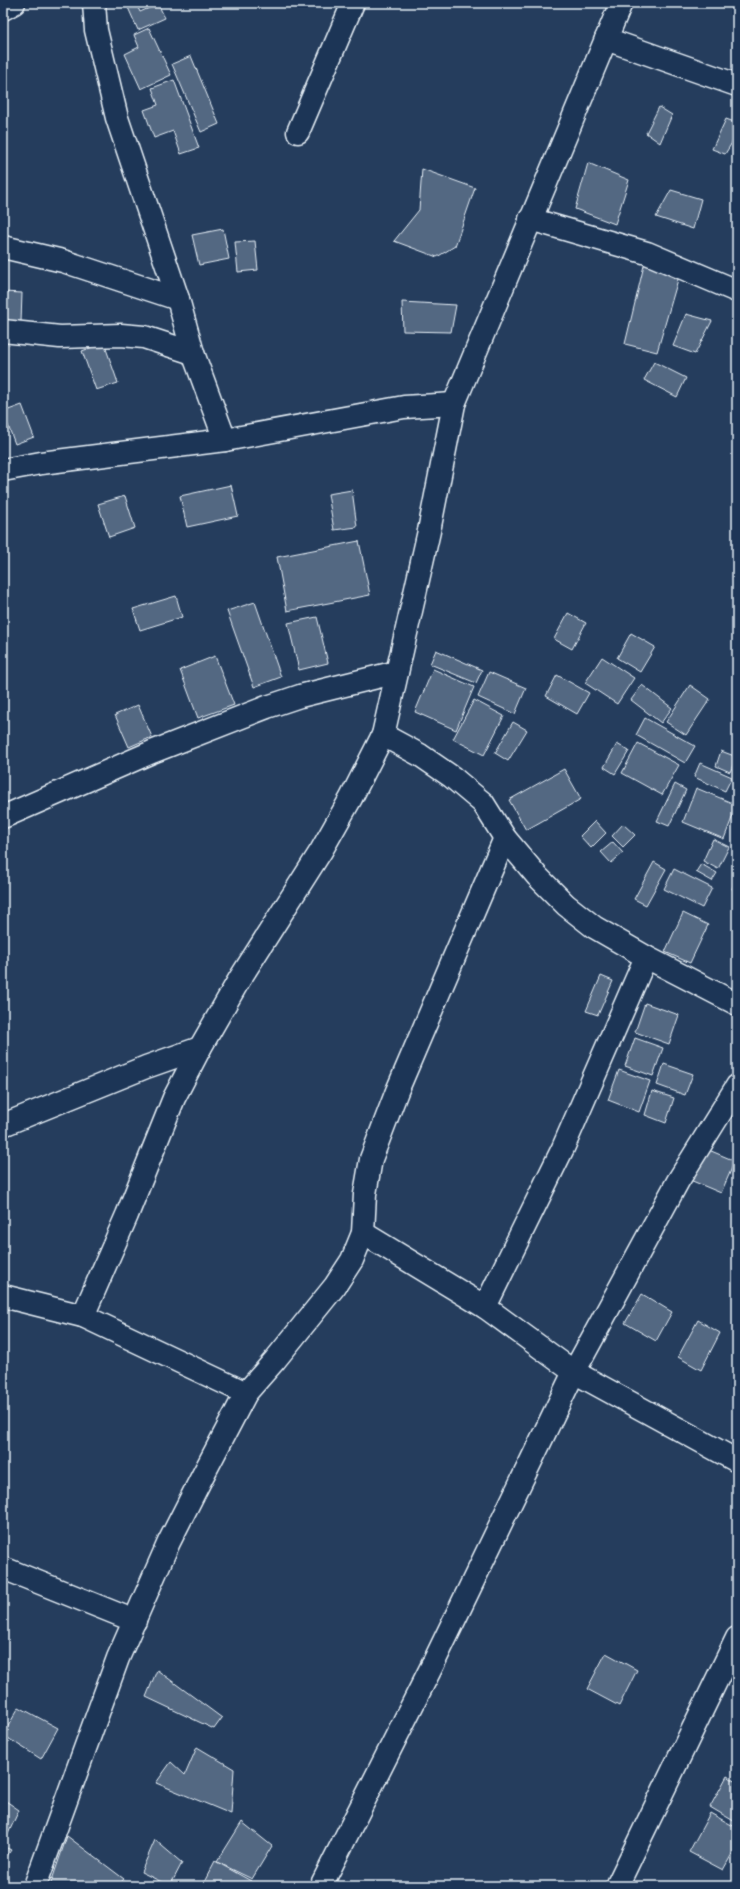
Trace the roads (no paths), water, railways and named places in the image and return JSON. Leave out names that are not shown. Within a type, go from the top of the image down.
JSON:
[{"type":"street","points":[[3,9],[14,3]]},
{"type":"street","points":[[94,3],[97,36],[117,118],[178,299],[194,354],[225,440]]},
{"type":"street","points":[[298,132],[353,3]]},
{"type":"street","points":[[83,1316],[127,1215],[174,1098],[200,1048],[239,980],[320,851],[351,798],[383,735],[429,531],[454,404],[621,3]]},
{"type":"street","points":[[606,39],[737,85]]},
{"type":"street","points":[[530,219],[647,253],[737,291]]},
{"type":"street","points":[[3,246],[64,261],[178,299]]},
{"type":"street","points":[[3,331],[60,337],[121,335],[144,337],[194,354]]},
{"type":"street","points":[[3,470],[40,463],[225,440],[404,407],[454,404]]},
{"type":"street","points":[[3,817],[145,755],[267,707],[300,696],[397,672]]},
{"type":"street","points":[[383,735],[452,777],[478,798],[483,803],[505,838],[566,905],[594,927],[646,958],[737,1004]]},
{"type":"street","points":[[35,1886],[118,1658],[170,1542],[246,1393],[335,1286],[352,1260],[363,1233],[365,1194],[371,1160],[400,1084],[505,838]]},
{"type":"street","points":[[485,1307],[563,1148],[646,958]]},
{"type":"street","points":[[3,1125],[146,1067],[200,1048]]},
{"type":"street","points":[[321,1886],[432,1666],[574,1372],[678,1181],[737,1086]]},
{"type":"street","points":[[363,1233],[485,1307],[574,1372],[737,1461]]},
{"type":"street","points":[[3,1296],[83,1316],[246,1393]]},
{"type":"street","points":[[3,1568],[135,1621]]},
{"type":"street","points":[[617,1886],[731,1668],[737,1638]]}]
